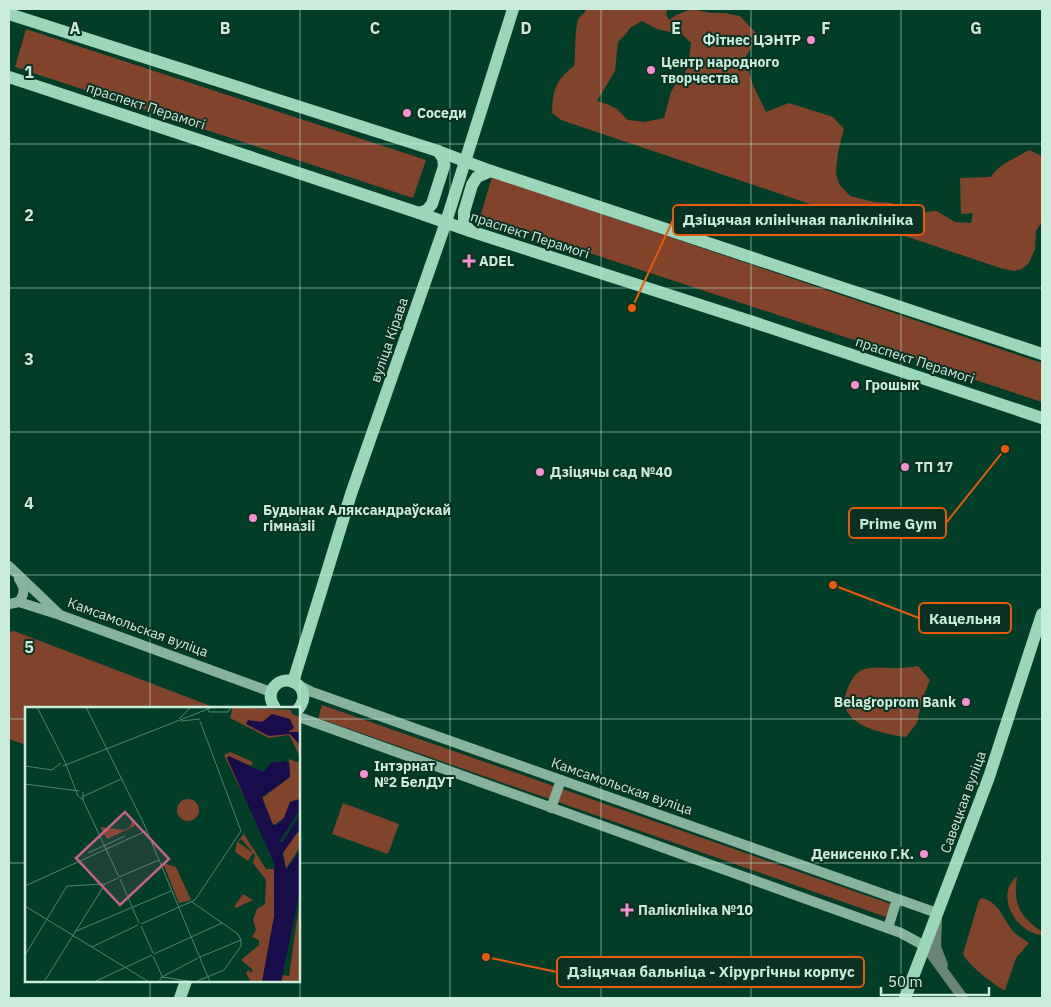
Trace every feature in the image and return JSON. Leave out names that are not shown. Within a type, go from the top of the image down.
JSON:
[{"type":"main road","name":"вуліца Кірава","points":[[300,707],[303,700],[303,694],[295,683],[351,494],[446,222],[513,9]]},
{"type":"main road","points":[[11,15],[438,151],[491,171],[1042,354]]},
{"type":"main road","name":"праспект Перамогі","points":[[9,77],[470,231],[1042,418]]},
{"type":"main road","points":[[419,213],[427,210],[432,204],[444,166],[443,158],[438,151]]},
{"type":"main road","points":[[470,231],[464,222],[464,212],[472,185],[477,176],[491,171]]},
{"type":"main road","name":"Савецкая вуліца","points":[[905,998],[989,777],[1042,614]]},
{"type":"main road","points":[[274,707],[271,702],[271,692],[278,683],[282,681],[295,683]]},
{"type":"main road","points":[[180,998],[186,982]]},
{"type":"street","name":"Камсамольская вуліца","points":[[9,566],[60,615],[271,692]]},
{"type":"street","points":[[14,603],[24,595],[24,586],[18,576]]},
{"type":"street","points":[[14,603],[60,615]]},
{"type":"street","name":"Камсамольская вуліца","points":[[295,683],[312,692],[937,914]]},
{"type":"street","points":[[300,717],[901,933],[925,946],[963,998]]},
{"type":"street","points":[[552,808],[561,780]]},
{"type":"street","points":[[888,928],[898,899]]},
{"type":"street","points":[[937,914],[936,947],[946,976]]},
{"type":"shaded area","points":[[587,9],[668,9],[666,14],[669,20],[692,9],[740,16],[756,33],[745,58],[753,85],[766,112],[789,103],[833,117],[844,129],[838,152],[836,173],[839,184],[850,196],[875,202],[892,203],[913,213],[937,211],[955,222],[971,223],[973,213],[961,214],[960,178],[991,177],[1003,165],[1029,150],[1042,156],[1042,221],[1036,231],[1035,249],[1029,263],[1022,269],[1014,271],[1000,268],[561,120],[552,113],[554,92],[559,81],[574,66],[577,22]],"holes":[[[642,21],[657,29],[683,35],[691,43],[688,66],[683,77],[678,80],[671,92],[664,118],[645,122],[628,120],[617,109],[597,101],[615,71],[618,42],[630,28]]]},
{"type":"shaded area","points":[[26,29],[426,160],[413,198],[15,67]]},
{"type":"shaded area","points":[[492,177],[1042,363],[1042,402],[480,217]]},
{"type":"shaded area","points":[[14,631],[213,707],[25,707],[25,745],[9,739],[9,632]]},
{"type":"shaded area","points":[[918,666],[930,680],[922,700],[917,723],[906,737],[874,730],[853,719],[847,711],[845,702],[847,690],[854,677],[860,671],[874,668]]},
{"type":"shaded area","points":[[322,705],[891,904],[886,917],[318,718]]},
{"type":"shaded area","points":[[343,803],[399,824],[388,854],[332,834]]},
{"type":"shaded area","points":[[1017,876],[1016,894],[1019,909],[1042,932],[1042,935],[1024,928],[1011,912],[1008,893],[1010,884]]},
{"type":"shaded area","points":[[982,898],[998,908],[1015,933],[1029,943],[1016,958],[1005,990],[981,974],[963,954],[979,900]]},
{"type":"place","name":"Фітнес ЦЭНТР","points":[[811,40]]},
{"type":"place","name":"Центр народного творчества","points":[[651,70]]},
{"type":"place","name":"Соседи","points":[[407,113]]},
{"type":"place","name":"ADEL","points":[[469,261]]},
{"type":"place","name":"Дзіцячая клінічная паліклініка","points":[[632,308]]},
{"type":"place","name":"Грошык","points":[[855,385]]},
{"type":"place","name":"Prime Gym","points":[[1005,449]]},
{"type":"place","name":"ТП 17","points":[[905,467]]},
{"type":"place","name":"Дзіцячы сад №40","points":[[540,472]]},
{"type":"place","name":"Будынак Аляксандраўскай гімназіі","points":[[253,518]]},
{"type":"place","name":"Кацельня","points":[[833,585]]},
{"type":"place","name":"Belagroprom Bank","points":[[966,702]]},
{"type":"place","name":"Інтэрнат №2 БелДУТ","points":[[364,774]]},
{"type":"place","name":"Денисенко Г.К.","points":[[924,854]]},
{"type":"place","name":"Паліклініка №10","points":[[627,910]]},
{"type":"place","name":"Дзіцячая бальніца - Хірургічны корпус","points":[[486,957]]}]
